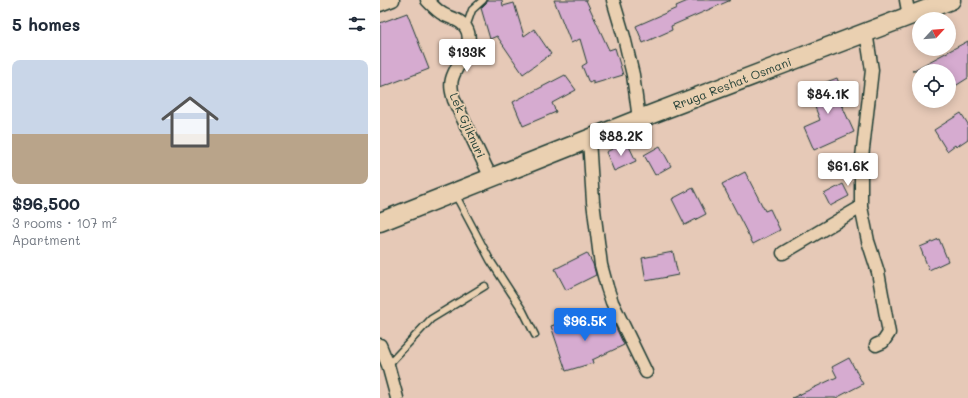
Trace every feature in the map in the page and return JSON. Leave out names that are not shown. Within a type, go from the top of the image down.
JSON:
[{"type":"main road","name":"Rruga Reshat Osmani","points":[[380,222],[639,119],[866,32],[907,8],[951,0]]},
{"type":"street","points":[[380,5],[393,0]]},
{"type":"street","points":[[427,0],[442,14],[460,21],[466,27]]},
{"type":"street","points":[[613,0],[633,75],[639,119]]},
{"type":"street","name":"Lek Gjiknuri","points":[[466,27],[469,36],[468,45],[452,80],[451,89],[454,100],[491,178]]},
{"type":"street","points":[[866,32],[872,70],[861,166],[861,207],[868,242],[878,272],[889,332],[883,342],[876,345]]},
{"type":"street","points":[[589,139],[593,202],[606,288],[646,372]]},
{"type":"street","points":[[783,253],[861,207]]},
{"type":"street","points":[[380,345],[388,365],[397,398]]},
{"type":"lane","name":"Lek Gjiknuri","points":[[466,27],[472,10],[483,0]]},
{"type":"lane","points":[[454,193],[487,254],[523,311],[535,336]]},
{"type":"lane","points":[[388,365],[431,319],[485,286]]},
{"type":"building","points":[[487,0],[502,0],[503,6],[514,3],[524,36],[534,29],[551,54],[523,74],[497,36],[490,39],[481,8]]},
{"type":"building","points":[[554,0],[586,0],[609,50],[615,48],[623,75],[593,84],[593,81],[589,83],[582,66],[587,63],[580,39],[571,43]]},
{"type":"building","points":[[690,0],[731,0],[671,26],[672,30],[643,43],[636,26],[677,8],[676,6]]},
{"type":"building","points":[[407,13],[429,69],[380,88],[380,23]]},
{"type":"building","points":[[968,41],[968,78],[956,86],[956,64],[925,64],[940,56],[956,56],[956,47]]},
{"type":"building","points":[[565,75],[576,90],[552,103],[556,112],[523,126],[513,102]]},
{"type":"building","points":[[837,78],[844,97],[839,99],[854,132],[814,150],[804,127],[820,120],[808,89]]},
{"type":"building","points":[[961,113],[968,124],[968,139],[956,147],[955,145],[947,151],[934,130]]},
{"type":"building","points":[[627,142],[636,161],[614,171],[606,152]]},
{"type":"building","points":[[660,146],[671,166],[655,175],[644,155]]},
{"type":"building","points":[[745,172],[765,211],[770,209],[780,230],[753,244],[722,184]]},
{"type":"building","points":[[843,184],[849,196],[830,206],[824,194]]},
{"type":"building","points":[[693,188],[706,214],[685,225],[672,199]]},
{"type":"building","points":[[939,239],[948,261],[929,270],[920,247]]},
{"type":"building","points":[[673,252],[678,275],[646,281],[642,258]]},
{"type":"building","points":[[587,253],[593,264],[596,275],[566,290],[555,269]]},
{"type":"building","points":[[578,317],[583,330],[611,317],[624,345],[592,360],[593,363],[566,371],[551,326]]},
{"type":"building","points":[[849,358],[863,384],[836,398],[792,398],[837,377],[832,367]]}]
